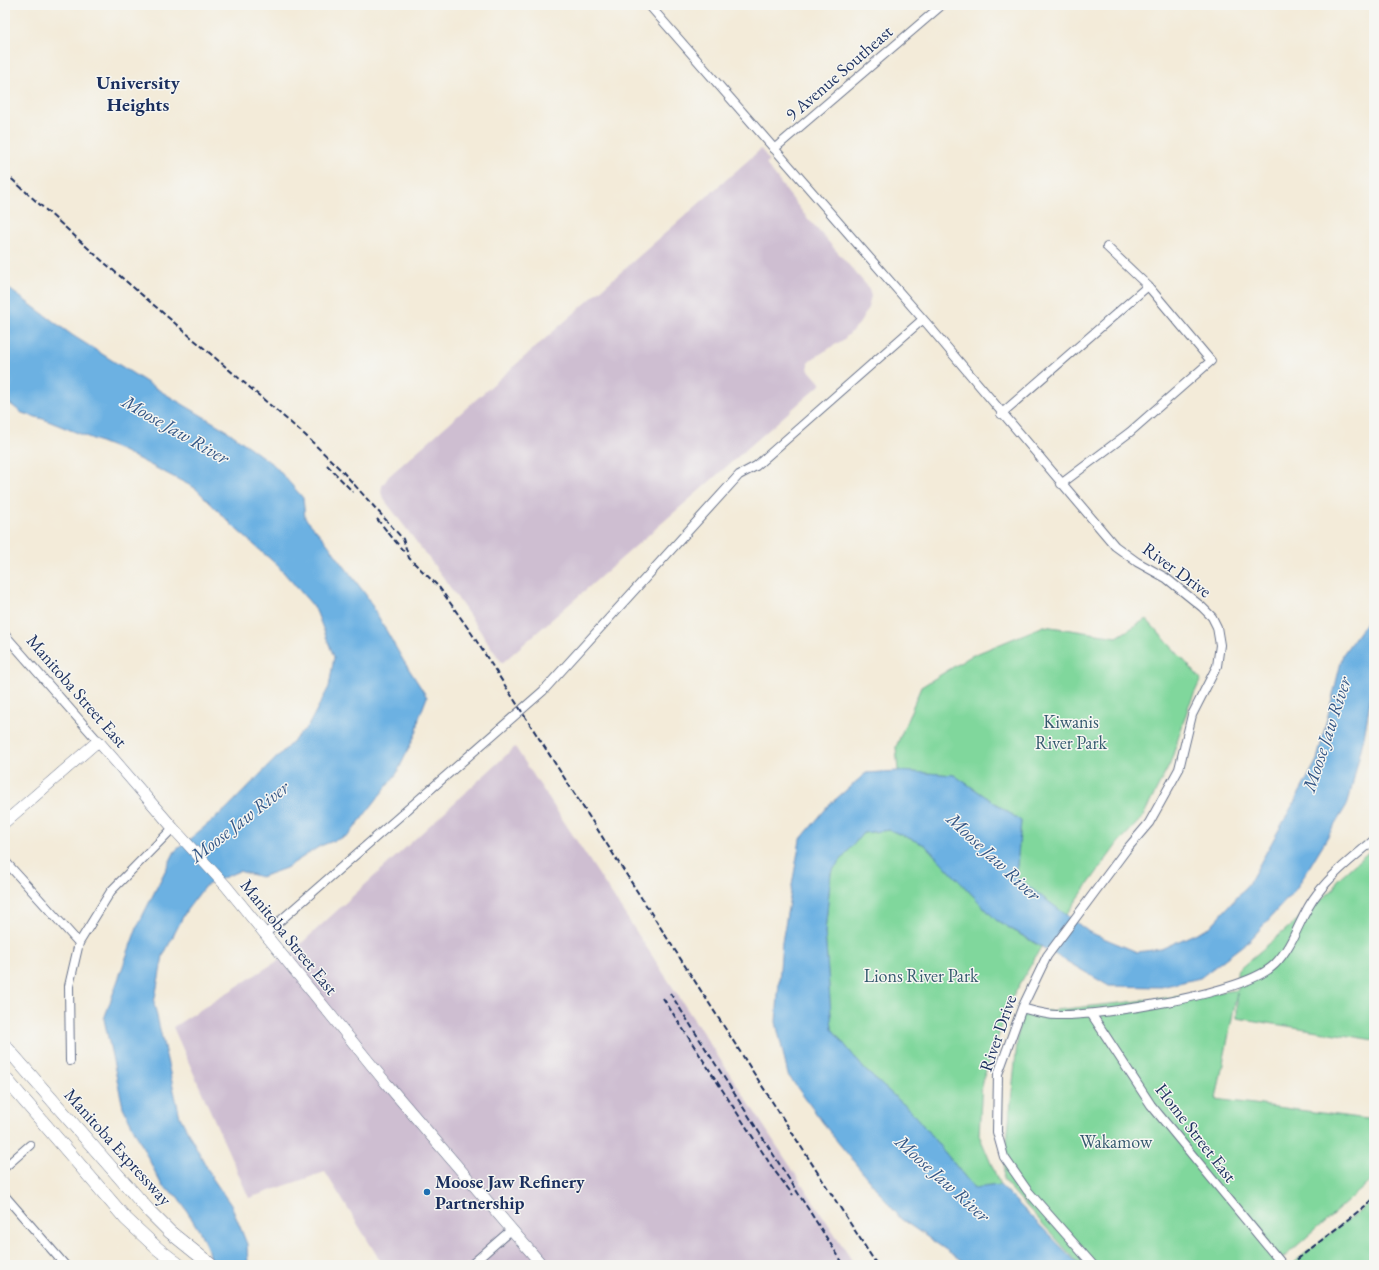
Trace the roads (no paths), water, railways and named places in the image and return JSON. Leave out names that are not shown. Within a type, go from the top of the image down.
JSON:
[{"type":"main road","name":"Manitoba Expressway","points":[[5,1046],[121,1181],[170,1232],[196,1255],[211,1265]]},
{"type":"main road","points":[[5,1078],[126,1219],[158,1249],[179,1265]]},
{"type":"street","name":"River Drive","points":[[649,5],[922,320],[929,326],[1001,414],[1115,546],[1137,562],[1172,582],[1202,607],[1212,617],[1217,627],[1220,646],[1216,666],[1192,715],[1179,769],[1149,823],[1050,952],[1022,1008],[998,1074],[997,1132],[1004,1157],[1027,1190],[1093,1265]]},
{"type":"street","name":"9 Avenue Southeast","points":[[774,149],[942,5]]},
{"type":"street","points":[[1061,484],[1130,432],[1211,361],[1148,286],[1107,247]]},
{"type":"street","points":[[1001,414],[1148,286]]},
{"type":"street","points":[[265,934],[543,690],[739,475],[756,466],[922,320]]},
{"type":"street","name":"Manitoba Street East","points":[[5,635],[226,886],[386,1083],[542,1265]]},
{"type":"street","points":[[5,822],[98,741]]},
{"type":"street","points":[[70,1061],[69,986],[79,943],[111,890],[177,832]]},
{"type":"street","points":[[1022,1008],[1055,1016],[1092,1015],[1206,994],[1258,976],[1275,964],[1287,948],[1316,894],[1332,876],[1374,840]]},
{"type":"street","points":[[5,861],[79,943]]},
{"type":"street","name":"Home Street East","points":[[1092,1015],[1151,1105],[1283,1265]]},
{"type":"street","points":[[5,1167],[30,1145]]},
{"type":"street","points":[[5,1196],[65,1265]]},
{"type":"street","points":[[471,1265],[511,1230]]},
{"type":"water","name":"Moose Jaw River","points":[[5,286],[72,335],[162,392],[226,430],[275,466],[303,498],[305,518],[323,538],[366,595],[403,660],[427,697],[419,718],[417,731],[397,773],[349,835],[320,846],[286,868],[261,877],[239,871],[205,886],[186,911],[163,956],[154,1003],[180,1117],[213,1179],[231,1205],[247,1244],[248,1265],[210,1265],[208,1250],[200,1232],[178,1197],[162,1186],[123,1107],[104,1019],[137,927],[175,851],[225,810],[308,726],[329,687],[334,657],[315,608],[277,565],[236,529],[195,488],[123,451],[43,419],[22,413],[5,400]]},
{"type":"water","name":"Moose Jaw River","points":[[1374,611],[1374,675],[1365,732],[1348,803],[1296,889],[1251,939],[1200,978],[1161,987],[1109,986],[996,920],[925,845],[890,830],[863,833],[831,872],[825,932],[832,1029],[865,1070],[911,1111],[974,1188],[1000,1185],[1079,1265],[968,1265],[901,1219],[832,1135],[788,1075],[776,1022],[782,942],[800,840],[829,805],[866,773],[898,771],[954,775],[1021,821],[1016,877],[1089,932],[1137,952],[1161,949],[1210,927],[1248,885],[1317,760],[1343,654]]},
{"type":"railway","points":[[5,173],[99,258],[305,435],[342,471],[403,539],[409,558],[439,587],[472,634],[877,1265]]},
{"type":"railway","points":[[327,465],[353,492]]},
{"type":"railway","points":[[377,519],[405,553]]},
{"type":"railway","points":[[670,993],[844,1265]]},
{"type":"railway","points":[[663,998],[774,1170],[793,1195]]},
{"type":"railway","points":[[1290,1265],[1374,1199]]},
{"type":"place","name":"Moose Jaw Refinery Partnership","points":[[427,1192]]},
{"type":"district","name":"University Heights","points":[[138,93]]},
{"type":"park label","name":"Kiwanis River Park","points":[[1071,732]]},
{"type":"park label","name":"Lions River Park","points":[[921,976]]},
{"type":"park label","name":"Wakamow","points":[[1116,1142]]}]
